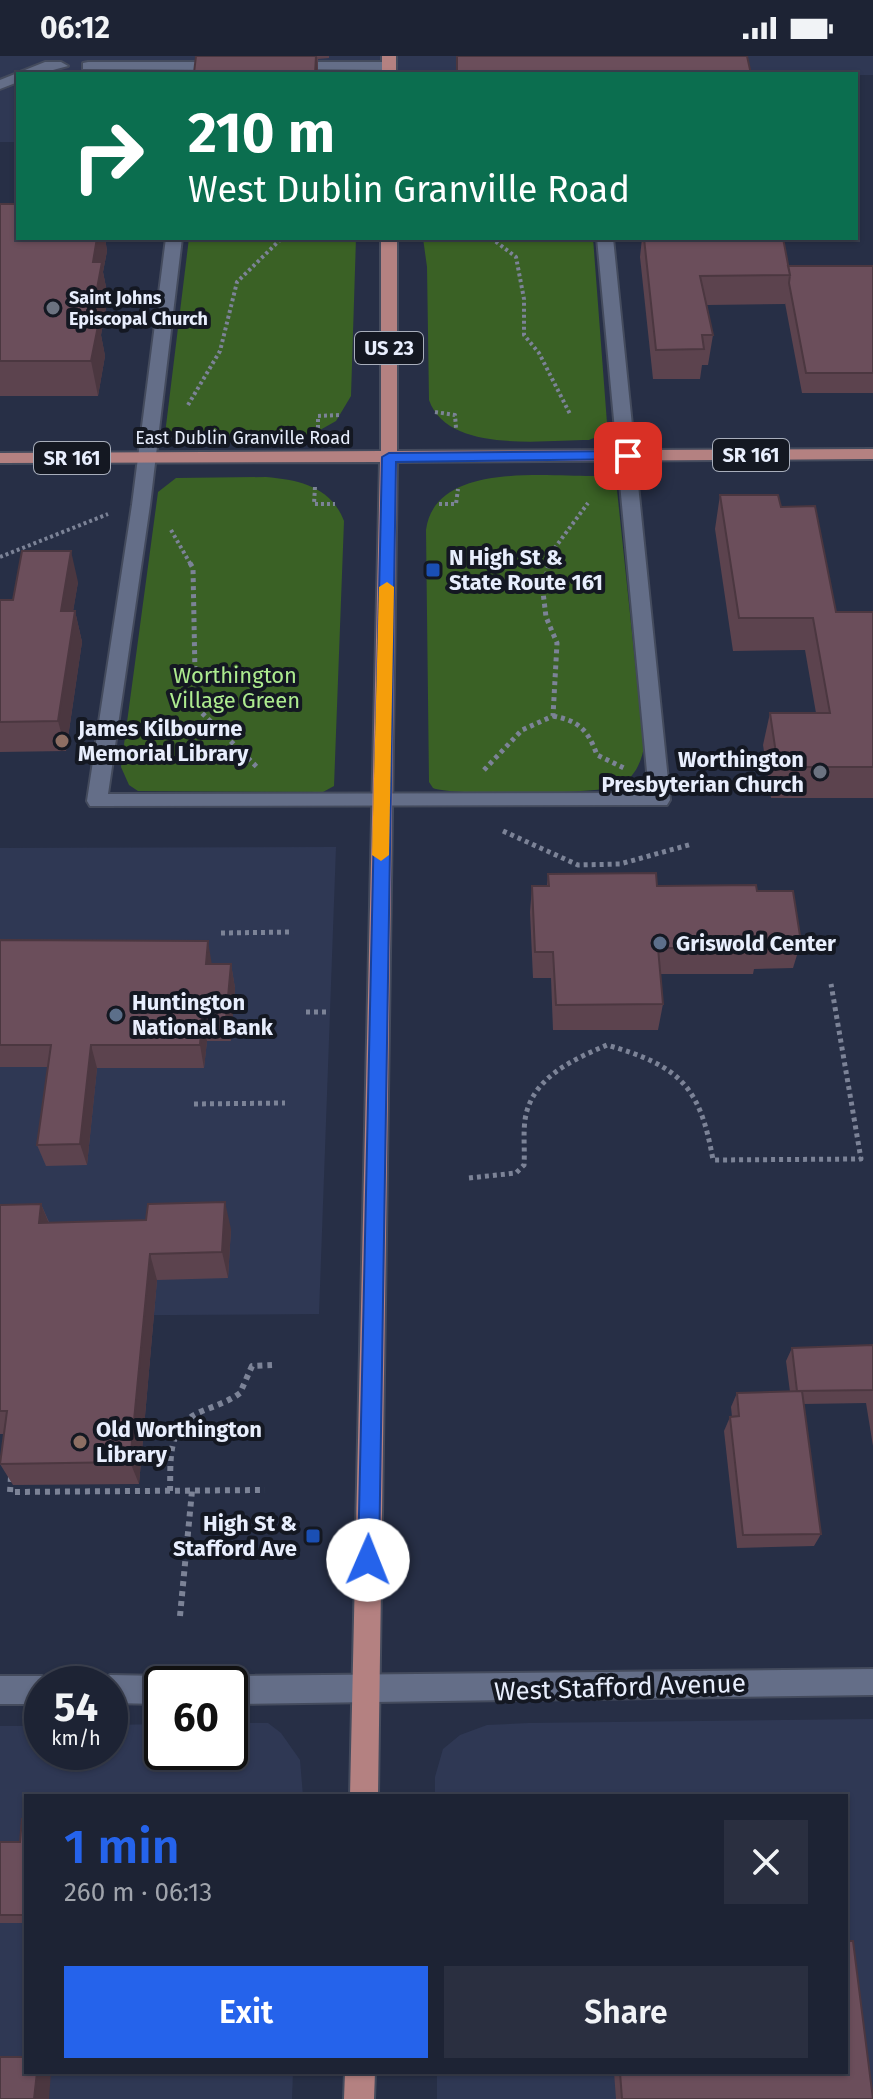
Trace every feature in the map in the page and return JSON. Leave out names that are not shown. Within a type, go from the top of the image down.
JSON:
[{"type":"main road","name":"US 23","points":[[364,1794],[389,457],[389,240]]},
{"type":"main road","name":"SR 161","points":[[389,457],[873,454]]},
{"type":"main road","name":"East Dublin Granville Road","points":[[0,458],[389,457]]},
{"type":"main road","points":[[359,2099],[360,2074]]},
{"type":"street","points":[[274,66],[389,65]]},
{"type":"street","points":[[31,72],[45,66],[61,66]]},
{"type":"street","points":[[88,66],[243,66]]},
{"type":"street","points":[[174,240],[97,801],[660,800],[605,240]]},
{"type":"street","name":"West Stafford Avenue","points":[[248,1690],[484,1692],[596,1684],[873,1682]]},
{"type":"street","points":[[0,1690],[24,1690]]},
{"type":"path","points":[[181,416],[220,351],[237,282],[280,240]]},
{"type":"path","points":[[494,240],[516,257],[524,299],[524,335],[539,353],[570,414]]},
{"type":"path","points":[[435,412],[455,415],[457,429]]},
{"type":"path","points":[[317,431],[318,416],[340,415]]},
{"type":"path","points":[[315,487],[314,504],[335,504]]},
{"type":"path","points":[[439,504],[456,504],[458,489]]},
{"type":"path","points":[[553,716],[557,643],[546,617],[543,592],[551,553],[588,503]]},
{"type":"path","points":[[0,557],[121,510]]},
{"type":"path","points":[[170,528],[193,568],[195,674],[201,712],[257,768],[270,775]]},
{"type":"path","points":[[483,771],[512,745],[518,729],[533,720],[553,716],[573,719],[587,728],[597,755],[629,770],[660,800]]},
{"type":"path","points":[[491,825],[578,865],[620,864],[692,844]]},
{"type":"path","points":[[221,933],[293,932]]},
{"type":"path","points":[[469,1178],[516,1173],[524,1165],[525,1121],[535,1091],[562,1067],[607,1045],[635,1053],[666,1068],[688,1087],[706,1119],[713,1160],[861,1159],[831,984]]},
{"type":"path","points":[[306,1012],[328,1012]]},
{"type":"path","points":[[194,1104],[285,1103]]},
{"type":"path","points":[[170,1491],[174,1433],[183,1421],[239,1396],[249,1385],[252,1366],[272,1365]]},
{"type":"path","points":[[14,1461],[10,1492],[265,1490]]},
{"type":"path","points":[[180,1616],[192,1491]]},
{"type":"shaded area","points":[[0,56],[873,56],[873,75],[858,75],[858,72],[16,72],[16,142],[0,142]]},
{"type":"shaded area","name":"Huntington National Bank","points":[[336,847],[319,1314],[0,1316],[0,848]]},
{"type":"shaded area","points":[[873,1719],[873,2099],[437,2099],[437,2074],[848,2074],[848,1794],[435,1794],[435,1777],[443,1749],[460,1735],[487,1725]]},
{"type":"shaded area","points":[[248,1723],[268,1723],[281,1733],[300,1760],[303,1794],[24,1794],[24,2074],[293,2074],[292,2099],[0,2099],[0,1726],[24,1726],[24,1770],[128,1770],[128,1725],[144,1724],[144,1770],[248,1770]]},
{"type":"green space","points":[[189,240],[356,240],[351,396],[336,421],[313,434],[292,439],[178,440],[165,434]]},
{"type":"green space","points":[[423,240],[593,240],[607,423],[601,435],[589,440],[499,440],[456,429],[439,417],[429,400],[427,267]]},
{"type":"green space","points":[[523,475],[597,476],[607,479],[617,490],[644,747],[636,770],[618,786],[584,791],[495,793],[433,788],[429,782],[426,530],[434,508],[449,493],[471,483],[496,478]]},
{"type":"green space","name":"Worthington Village Green","points":[[266,477],[313,487],[331,500],[344,521],[334,786],[323,792],[138,791],[129,785],[121,767],[158,492],[176,478]]},
{"type":"building","points":[[196,56],[316,56],[315,72],[194,72]]},
{"type":"building","points":[[457,56],[747,56],[751,72],[457,72]]},
{"type":"building","name":"Saint Johns Episcopal Church","points":[[0,204],[16,204],[16,240],[97,240],[93,262],[102,262],[91,321],[99,321],[91,361],[0,361]]},
{"type":"building","points":[[644,240],[783,240],[790,275],[700,276],[713,335],[702,335],[704,349],[656,350]]},
{"type":"building","points":[[788,266],[873,266],[873,373],[806,373]]},
{"type":"building","points":[[720,495],[778,495],[781,507],[815,506],[836,612],[873,612],[873,767],[778,767],[770,713],[830,713],[813,618],[739,618]]},
{"type":"building","points":[[22,551],[71,551],[61,611],[75,611],[58,721],[0,722],[0,600],[13,600]]},
{"type":"building","name":"Griswold Center","points":[[656,873],[657,886],[756,885],[757,891],[793,891],[801,942],[759,943],[760,948],[658,948],[663,1004],[556,1005],[553,952],[535,952],[532,886],[549,886],[548,874]]},
{"type":"building","name":"Huntington National Bank","points":[[0,940],[208,941],[206,964],[231,964],[226,1019],[202,1018],[200,1045],[91,1045],[80,1144],[37,1145],[51,1045],[0,1045]]},
{"type":"building","points":[[225,1202],[222,1252],[150,1254],[130,1462],[0,1464],[7,1411],[0,1411],[0,1205],[41,1204],[39,1223],[146,1220],[148,1204]]},
{"type":"building","points":[[873,1345],[873,1390],[797,1391],[792,1348]]},
{"type":"building","points":[[802,1391],[821,1534],[743,1535],[730,1417],[739,1416],[737,1393]]},
{"type":"building","points":[[24,1819],[24,1915],[0,1915],[0,1842],[20,1842]]},
{"type":"building","points":[[848,1941],[853,1941],[873,2099],[622,2099],[620,2074],[848,2074]]},
{"type":"building","points":[[0,2057],[24,2057],[24,2074],[37,2074],[34,2099],[0,2099]]},
{"type":"slow traffic","points":[[381,855],[387,587]]},
{"type":"place","name":"Saint Johns Episcopal Church","points":[[53,308]]},
{"type":"place","name":"N High St & State Route 161","points":[[433,570]]},
{"type":"place","name":"James Kilbourne Memorial Library","points":[[62,741]]},
{"type":"place","name":"Worthington Presbyterian Church","points":[[820,772]]},
{"type":"place","name":"Griswold Center","points":[[660,943]]},
{"type":"place","name":"Huntington National Bank","points":[[116,1015]]},
{"type":"place","name":"Old Worthington Library","points":[[80,1442]]},
{"type":"place","name":"High St & Stafford Ave","points":[[313,1536]]},
{"type":"route","points":[[368,1560],[389,457],[628,456]]}]
